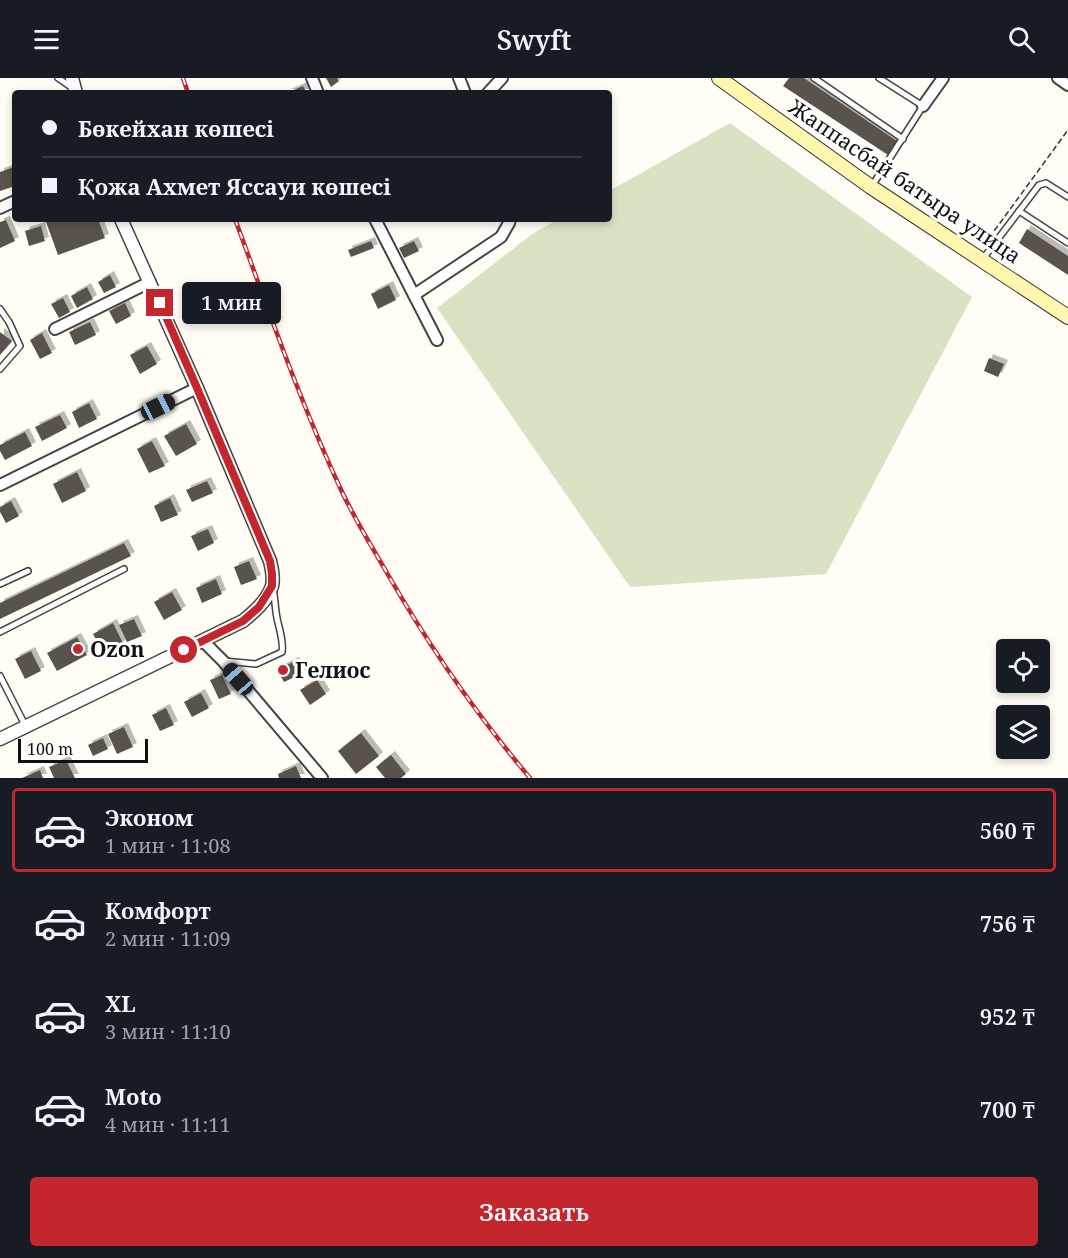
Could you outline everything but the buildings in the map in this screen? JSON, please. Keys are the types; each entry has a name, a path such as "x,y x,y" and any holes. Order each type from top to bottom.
{"main road":[{"name":"Жаппасбай батыра улица","path":"719,78 871,187 1068,317"}],"street":[{"path":"491,90 502,78"},
{"path":"923,106 944,78"},
{"path":"1058,78 1068,85"},
{"path":"0,740 243,621 259,607 272,586 270,561 197,388 122,222"},
{"path":"377,222 437,340"},
{"path":"414,295 501,237 509,222"},
{"path":"55,329 150,282"},
{"path":"0,485 197,388"},
{"path":"203,641 223,661 322,778"}],"lane":[{"path":"58,78 74,87"},
{"path":"814,78 903,139"},
{"path":"871,187 923,106 879,78"},
{"path":"982,260 1039,185 1046,183 1068,197"},
{"path":"1019,211 1068,243"},
{"path":"0,309 20,346 0,369"},
{"path":"0,632 124,569"},
{"path":"0,584 28,571"},
{"path":"223,661 256,664 282,652 283,646 272,586"},
{"path":"0,676 26,727"}],"path":[{"path":"990,236 1068,130"}],"green space":[{"path":"730,123 972,297 826,574 630,587 437,308 532,234 554,222 612,222 612,189"}],"railway":[{"path":"183,78 187,90"},
{"path":"236,222 299,392 353,514 436,653 472,704 530,778"}],"place":[{"name":"Ozon","path":"78,649"},
{"name":"Гелиос","path":"283,670"}],"route":[{"path":"160,303 270,561 272,574 272,586 259,607 243,621 184,650"}]}
